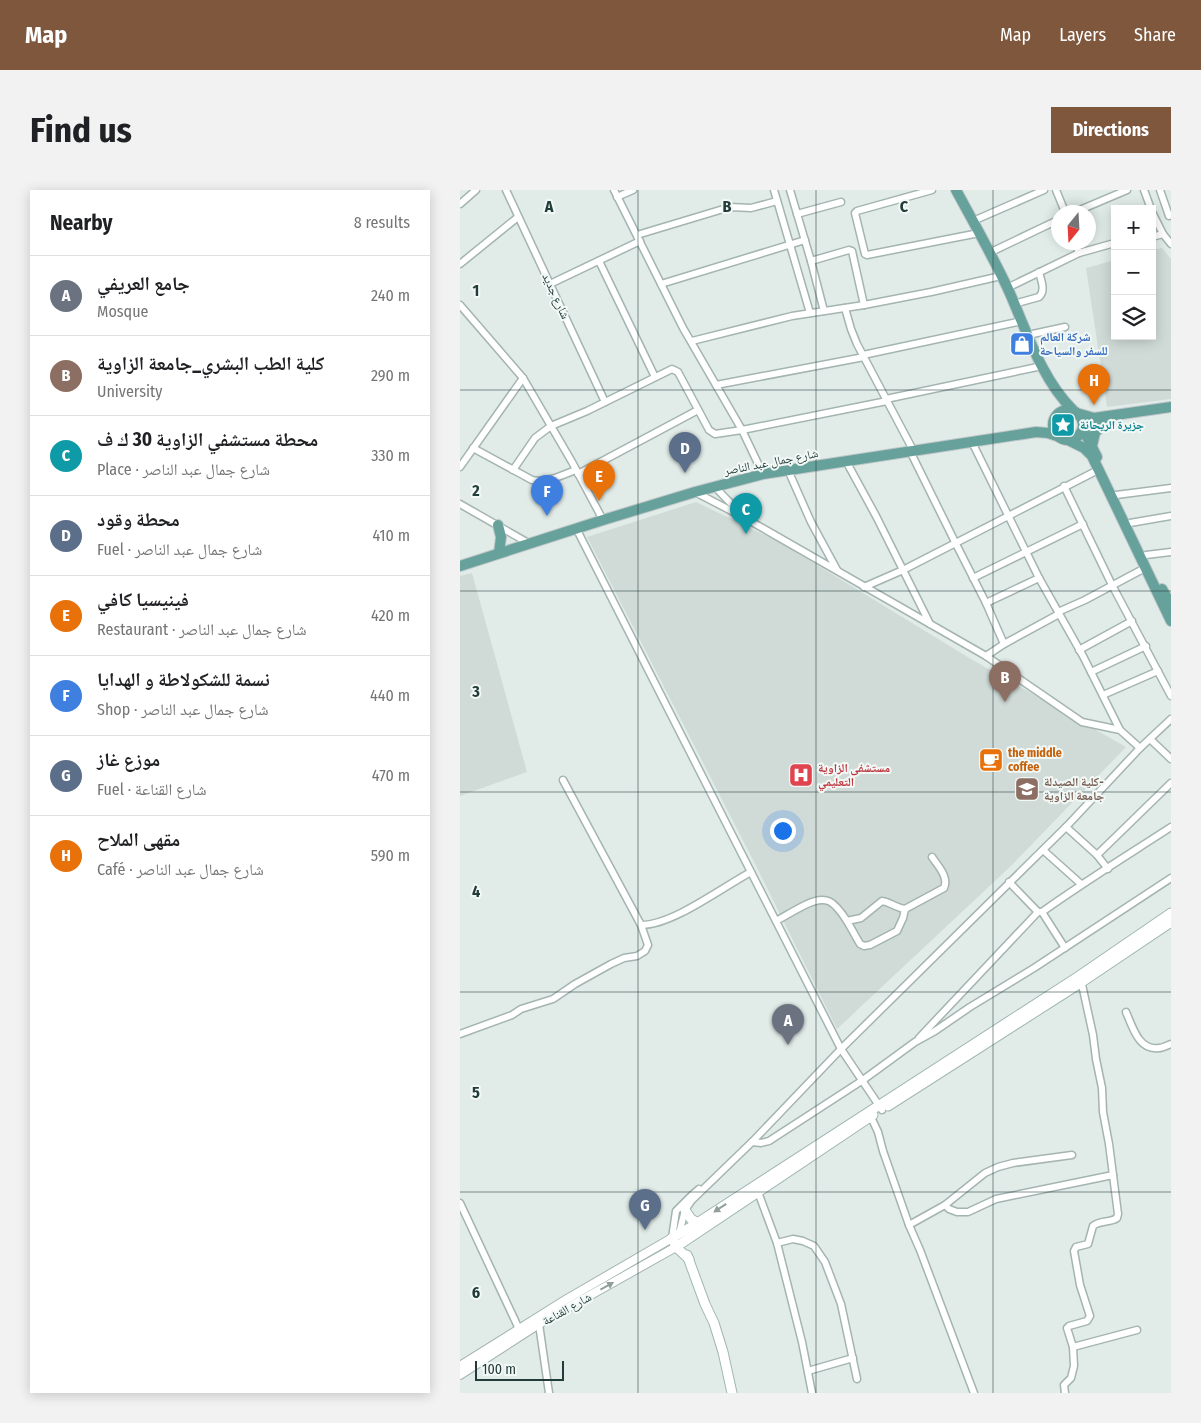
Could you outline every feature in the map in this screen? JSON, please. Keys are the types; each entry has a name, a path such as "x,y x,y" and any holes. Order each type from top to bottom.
{"main road":[{"path":"958,190 1007,288 1042,366 1053,386 1084,422 1079,436 1074,439 1064,438 1054,430 1056,401 1053,386"},
{"path":"1054,419 1063,410 1094,418 1171,407"},
{"path":"1083,428 1171,412"},
{"name":"شارع جمال عبد الناصر","path":"1036,432 1054,419"},
{"path":"1092,446 1095,433 1104,423"},
{"path":"1083,428 1171,605"},
{"name":"شارع جمال عبد الناصر","path":"460,566 576,528 695,492 763,474 1036,432 1048,433 1079,444 1092,456 1171,621"},
{"path":"498,525 500,537 499,553"},
{"path":"1080,979 1171,913"},
{"path":"679,1246 880,1107 1171,922"},
{"path":"732,1393 714,1323 705,1304 690,1260 679,1246 676,1236 870,1114"},
{"path":"685,1210 691,1219 698,1222"}],"street":[{"path":"460,204 476,190"},
{"name":"شارع جديد","path":"506,190 605,402"},
{"path":"633,190 616,193 661,284 742,430 763,474"},
{"path":"774,190 810,313"},
{"path":"790,190 824,311"},
{"path":"932,190 857,211 855,213 864,254 867,255 979,233"},
{"path":"973,221 1044,190"},
{"path":"1056,190 1063,205"},
{"path":"1092,205 1127,190"},
{"path":"1144,190 1150,205"},
{"path":"1156,220 1170,216 1160,190"},
{"path":"550,284 599,261 639,238 730,207 751,208 777,201"},
{"path":"796,214 841,202"},
{"path":"460,264 518,217"},
{"path":"989,253 1051,223"},
{"path":"1156,224 1171,244"},
{"path":"1156,236 1163,234"},
{"path":"661,284 805,240"},
{"path":"1007,288 1079,253 1111,244"},
{"path":"811,260 848,250 852,251 864,304"},
{"path":"599,261 655,377"},
{"path":"1014,304 1039,297 1042,294 1039,272"},
{"path":"692,341 792,316 931,292 1001,276"},
{"path":"460,305 522,378 603,520"},
{"path":"845,308 854,339 887,400 1004,644"},
{"path":"716,385 864,356 1022,321"},
{"path":"1028,335 1065,327"},
{"path":"513,470 535,438 551,426 672,369 676,370 712,433 742,430 1042,366"},
{"path":"460,467 522,378"},
{"path":"473,448 532,480 544,481 577,472 698,410"},
{"path":"972,442 1039,578 1091,672 1120,730 1140,748"},
{"path":"846,461 930,624"},
{"path":"788,470 812,522 838,571"},
{"path":"864,587 902,570 1098,470"},
{"path":"1064,486 1112,585 1171,696"},
{"path":"715,487 745,518"},
{"path":"1116,495 1171,488"},
{"path":"695,492 745,518 986,656 1082,722 1120,730"},
{"path":"460,504 530,544"},
{"path":"1130,524 1171,516"},
{"path":"973,578 1082,524"},
{"path":"576,528 841,1049 880,1107"},
{"path":"1146,555 1171,552"},
{"path":"986,656 1059,613 1145,568"},
{"path":"986,603 1039,578"},
{"path":"1079,650 1132,621"},
{"path":"1091,672 1146,646"},
{"path":"1102,695 1158,671"},
{"path":"676,1236 685,1210 692,1200 752,1142 841,1049 1066,827 1140,748 1171,720"},
{"path":"1150,738 1171,759"},
{"path":"460,1034 512,1015 521,1009 553,999 611,964 624,958 637,956 644,951 648,944 641,925 563,780"},
{"path":"1098,855 1171,782"},
{"path":"1066,827 1098,855 1108,869"},
{"path":"915,1042 1040,912 1171,827"},
{"path":"1043,850 1081,884"},
{"path":"847,921 861,918 882,902 905,909 944,888 947,883 945,877 932,856"},
{"path":"641,925 662,922 750,872"},
{"path":"752,1142 761,1143 769,1140 863,1080 915,1042 1065,948 1171,878"},
{"path":"1009,882 1040,912 1065,948"},
{"path":"776,921 818,899 829,901 835,905 860,944 864,946 870,945 897,931 904,918 905,909"},
{"path":"1065,1393 1064,1385 1071,1378 1074,1366 1073,1348 1067,1328 1087,1321 1090,1316 1080,1285 1074,1251 1076,1247 1088,1244 1093,1226 1096,1223 1117,1218 1118,1209 1102,1112 1102,1088 1080,979"},
{"path":"1126,1012 1138,1038 1147,1047 1160,1048 1171,1044"},
{"path":"870,1114 878,1132 882,1151 909,1225 974,1393"},
{"path":"909,1225 945,1205 985,1173 998,1167 1012,1163 1072,1155"},
{"path":"945,1205 957,1212 968,1212 996,1199 1113,1174"},
{"path":"676,1236 675,1214 678,1208 692,1194 717,1176"},
{"path":"758,1192 777,1243 802,1342 812,1393"},
{"path":"460,1203 518,1329"},
{"name":"شارع القناعة","path":"460,1366 567,1299 676,1236"},
{"path":"777,1243 793,1240 803,1241 814,1246 825,1262 841,1304 857,1379"},
{"name":"شارع القناعة","path":"460,1374 539,1324 679,1246"},
{"path":"539,1324 549,1393"},
{"path":"1073,1348 1137,1330"},
{"path":"808,1371 852,1358"}],"shaded area":[{"path":"1162,248 1171,259 1171,399 1107,407 1086,268 1111,261 1111,340 1156,340 1156,249"},
{"name":"مستشفى الزاوية التعليمي","path":"696,502 781,543 971,659 1126,747 1012,865 837,1029 753,860 587,537"},
{"path":"472,573 527,772 460,796 460,576"}],"place":[{"name":"شركة العالم للسفر والسياحة","path":"1022,344"},
{"name":"مقهى الملاح","path":"1094,405"},
{"name":"جزيرة الريحانة","path":"1063,425"},
{"name":"محطة وقود","path":"685,473"},
{"name":"فينيسيا كافي","path":"599,501"},
{"name":"نسمة للشكولاطة و الهدايا","path":"547,516"},
{"name":"محطة مستشفي الزاوية 30 ك ف","path":"746,534"},
{"name":"كلية الطب البشري_جامعة الزاوية","path":"1005,702"},
{"name":"the middle coffee","path":"991,760"},
{"name":"مستشفى الزاوية التعليمي","path":"801,775"},
{"name":"كلية الصيدلة- جامعة الزاوية","path":"1027,789"},
{"name":"جامع العريفي","path":"788,1045"},
{"name":"موزع غاز","path":"645,1230"}]}
